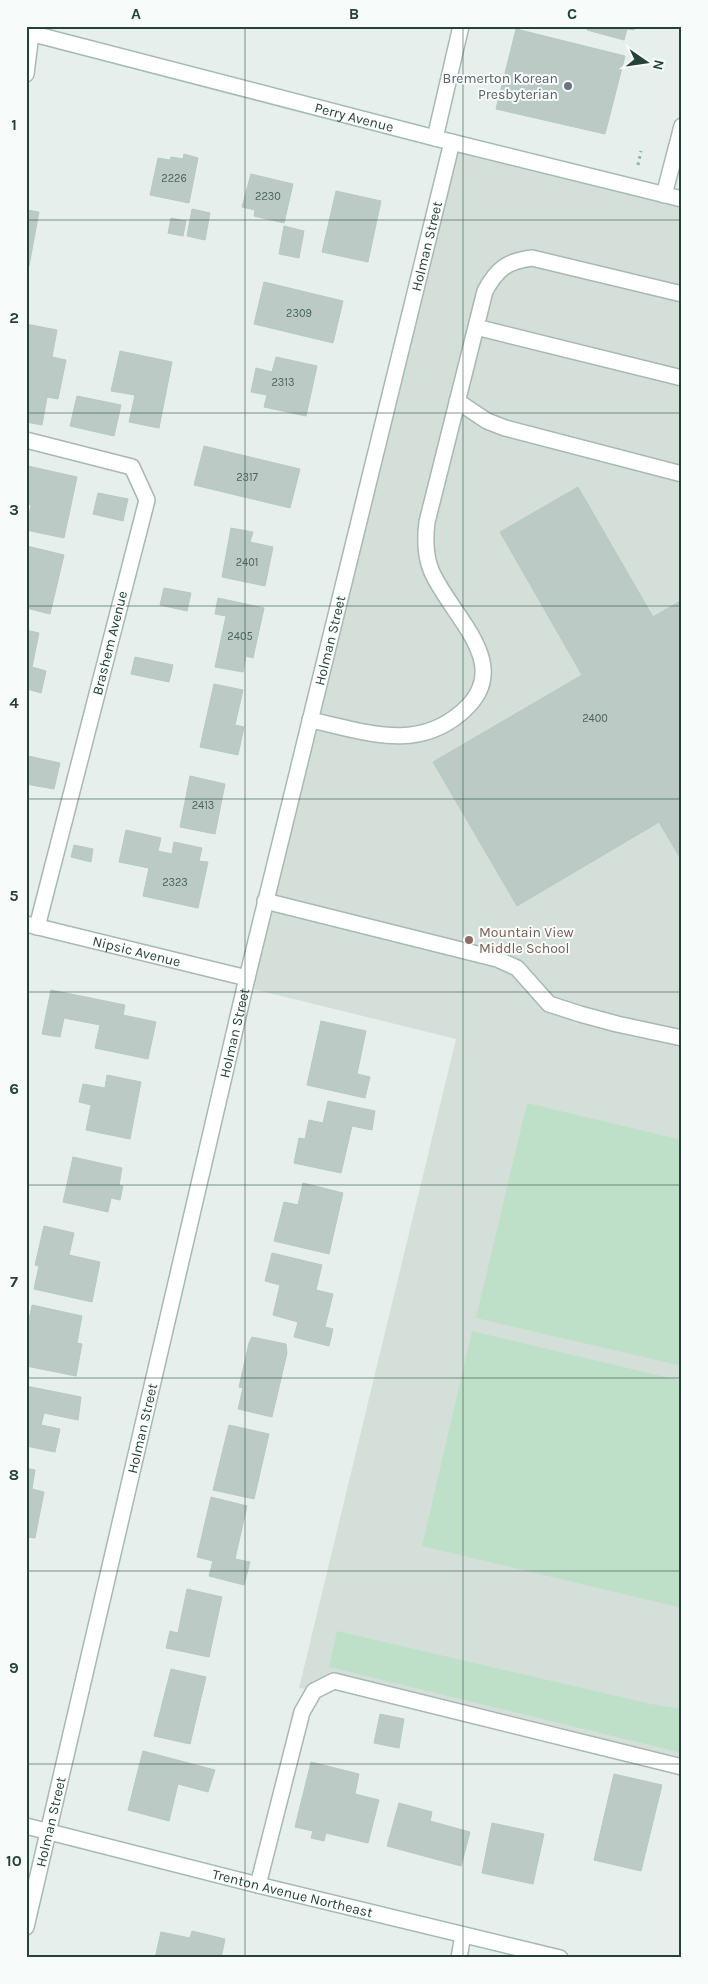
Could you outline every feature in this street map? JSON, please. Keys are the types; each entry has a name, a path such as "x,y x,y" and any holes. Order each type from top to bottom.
{"street":[{"path":"435,138 461,26"},
{"path":"26,74 29,31"},
{"name":"Perry Avenue","path":"29,31 435,138 682,199"},
{"path":"664,195 682,126"},
{"name":"Holman Street","path":"26,1927 247,978 452,142"},
{"path":"310,720 380,735 406,737 424,734 454,719 474,702 483,679 484,661 431,570 425,543 427,522 485,291 492,278 503,267 516,260 532,258 682,294"},
{"path":"476,327 682,378"},
{"path":"458,401 487,421 505,428 682,474"},
{"name":"Brashem Avenue","path":"26,440 132,467 147,500 32,926"},
{"path":"266,901 496,958 517,968 549,1004 617,1024 682,1038"},
{"name":"Nipsic Avenue","path":"32,926 247,978"},
{"path":"258,1885 302,1712 314,1691 334,1681 682,1767"},
{"name":"Trenton Avenue Northeast","path":"26,1826 258,1885 560,1958"},
{"path":"458,1958 464,1935"}],"shaded area":[{"name":"Mountain View Middle School","path":"452,142 682,199 682,1767 334,1681 314,1691 299,1688 456,1039 245,987"}],"green space":[{"path":"527,1103 682,1140 682,1366 476,1318"},
{"path":"472,1331 682,1381 682,1608 422,1546"},
{"path":"337,1631 651,1704 682,1709 682,1753 329,1667"}],"building":[{"path":"588,26 635,26 634,30 627,29 624,40 587,30"},
{"path":"516,29 625,56 605,134 496,109"},
{"path":"184,154 198,158 189,203 150,195 158,158 170,160 171,157 183,159"},
{"path":"251,174 293,184 284,223 254,216 255,210 242,207"},
{"path":"336,191 381,201 368,262 322,252"},
{"path":"192,209 210,213 205,240 187,236"},
{"path":"26,210 39,212 29,266 26,265"},
{"path":"171,218 186,221 183,236 168,233"},
{"path":"284,226 304,231 299,258 279,254"},
{"path":"264,282 343,301 333,343 254,324"},
{"path":"26,324 57,330 52,357 66,360 58,399 47,397 42,425 26,422"},
{"path":"120,351 172,362 159,428 129,422 135,395 111,391"},
{"path":"276,357 317,366 306,416 264,407 267,395 251,392 256,368 272,372"},
{"path":"77,396 121,405 114,436 70,426"},
{"path":"204,446 300,469 290,508 194,485"},
{"path":"28,466 77,477 64,538 26,530 31,505 26,503"},
{"name":"Mountain View Middle School","path":"578,487 653,617 682,600 682,861 659,822 517,906 433,762 582,675 500,532"},
{"path":"98,493 128,499 123,521 93,514"},
{"path":"231,528 253,532 250,542 273,547 265,586 222,577"},
{"path":"27,546 64,555 50,614 26,608"},
{"path":"164,588 191,593 187,611 160,605"},
{"path":"218,598 264,608 253,658 246,656 243,672 215,667 226,616 215,614"},
{"path":"26,630 39,633 32,667 46,671 41,693 27,689 26,692"},
{"path":"135,657 173,665 169,682 131,674"},
{"path":"214,684 243,690 235,725 244,727 238,755 200,747"},
{"path":"28,756 60,763 54,789 26,784"},
{"path":"190,776 225,784 215,834 180,827"},
{"path":"126,830 161,838 158,851 172,854 174,842 202,848 199,861 208,862 198,908 143,896 149,868 119,862"},
{"path":"74,845 93,849 91,862 71,857"},
{"path":"51,990 125,1005 123,1015 156,1022 148,1059 95,1048 100,1025 64,1018 60,1037 42,1034"},
{"path":"321,1021 366,1031 357,1074 370,1077 365,1098 307,1085"},
{"path":"107,1075 141,1082 130,1139 86,1130 91,1105 79,1102 83,1084 105,1088"},
{"path":"328,1101 375,1111 372,1130 352,1126 341,1173 294,1163 299,1138 305,1139 309,1120 323,1123"},
{"path":"73,1157 122,1168 119,1185 123,1186 120,1200 111,1198 108,1212 63,1202"},
{"path":"303,1183 343,1193 329,1254 274,1241 284,1202 298,1205"},
{"path":"44,1226 74,1233 69,1255 100,1262 92,1302 34,1289 39,1266 35,1265"},
{"path":"272,1253 322,1265 316,1290 333,1294 325,1327 333,1329 329,1346 294,1337 298,1322 273,1315 280,1285 265,1281"},
{"path":"32,1305 82,1316 77,1343 82,1344 76,1376 26,1366 26,1335"},
{"path":"252,1337 286,1344 287,1353 272,1417 238,1409 243,1388 239,1387"},
{"path":"26,1386 81,1397 78,1420 44,1413 41,1425 60,1429 55,1452 26,1446"},
{"path":"229,1425 269,1434 254,1499 213,1490"},
{"path":"26,1468 35,1470 32,1489 44,1492 35,1538 26,1537"},
{"path":"211,1497 247,1506 235,1559 250,1562 244,1585 209,1576 213,1561 197,1557"},
{"path":"187,1589 222,1597 209,1657 166,1648 170,1631 178,1633"},
{"path":"171,1669 206,1677 190,1744 154,1736"},
{"path":"380,1714 404,1719 399,1748 374,1743"},
{"path":"143,1751 215,1770 208,1792 178,1784 169,1821 128,1810"},
{"path":"311,1762 359,1774 355,1794 379,1800 368,1843 326,1833 324,1841 311,1838 313,1831 295,1827"},
{"path":"614,1774 662,1785 641,1871 594,1860"},
{"path":"399,1803 432,1812 430,1821 470,1832 461,1866 387,1846"},
{"path":"492,1823 544,1834 533,1884 482,1873"},
{"path":"192,1931 225,1939 221,1958 155,1958 161,1932 190,1938"}],"place":[{"name":"Bremerton Korean Presbyterian","path":"568,86"},
{"name":"Mountain View Middle School","path":"469,940"}]}
